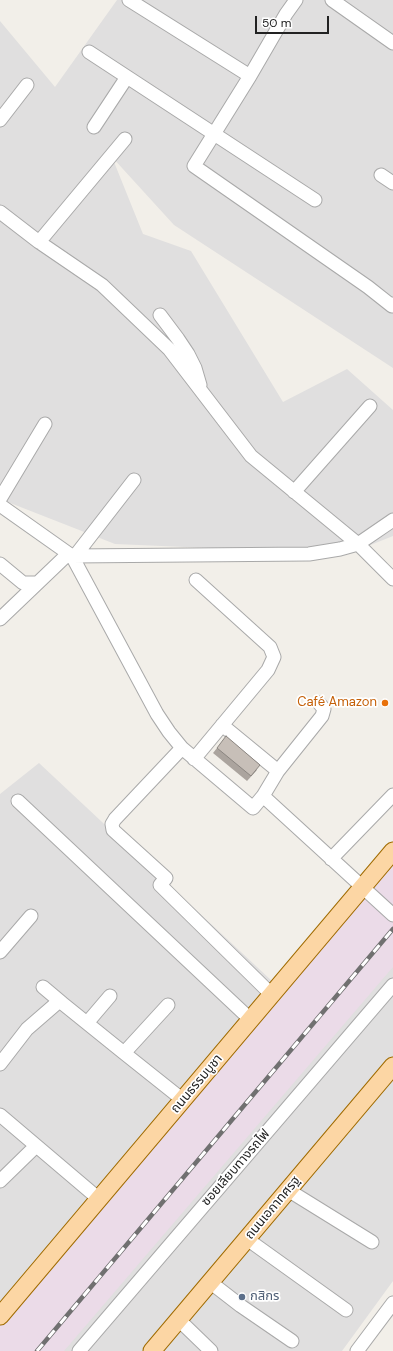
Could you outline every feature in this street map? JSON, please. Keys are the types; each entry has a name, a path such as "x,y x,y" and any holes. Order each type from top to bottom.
{"main road":[{"name":"ถนนธรรมบูชา","path":"0,1316 393,851"},
{"name":"ถนนเอกาทศรฐ","path":"152,1351 393,1066"}],"street":[{"path":"129,0 250,76"},
{"path":"296,0 194,166 362,283 393,307"},
{"path":"332,0 393,43"},
{"path":"89,52 315,200"},
{"path":"94,127 127,77"},
{"path":"0,120 27,85"},
{"path":"39,242 125,139"},
{"path":"382,175 393,183"},
{"path":"0,212 39,242 102,285 169,349 251,456 358,544 393,580"},
{"path":"160,315 178,339 195,368 201,391"},
{"path":"294,492 370,406"},
{"path":"0,499 45,424"},
{"path":"0,619 37,583 71,555 134,480"},
{"path":"0,505 71,555 157,714 169,732 182,748 194,759 253,808 278,771 322,716 324,709 319,703"},
{"path":"71,555 309,554 340,550 358,544 393,520"},
{"path":"0,564 23,583 37,583"},
{"path":"194,759 268,670 274,657 270,647 196,580"},
{"path":"222,725 278,771"},
{"path":"182,748 115,818 112,824 113,830 166,878 160,885 272,995"},
{"path":"331,860 393,795"},
{"path":"262,796 393,915"},
{"path":"18,801 251,1020"},
{"path":"0,952 31,916"},
{"name":"ซอยเลียบทางรถไฟ","path":"79,1351 393,985"},
{"path":"42,987 183,1100"},
{"path":"87,1023 110,996"},
{"path":"0,1064 27,1028 52,1005 57,1002 62,1003"},
{"path":"124,1053 168,1005"},
{"path":"0,1115 99,1199"},
{"path":"0,1180 36,1146"},
{"path":"288,1190 372,1242"},
{"path":"247,1239 346,1310"},
{"path":"210,1282 241,1306 292,1341"},
{"path":"357,1351 393,1303"},
{"path":"179,1320 211,1351"}],"shaded area":[{"path":"117,0 393,0 393,368 174,225 112,157 143,234 191,251 283,402 347,369 393,410 393,536 348,554 115,544 0,499 0,21 55,87"},
{"path":"39,763 304,1011 0,1351 0,794"},
{"path":"393,862 393,967 64,1351 0,1351 0,1326"},
{"path":"393,952 393,1281 342,1351 48,1351"}],"building":[{"path":"226,736 260,765 251,776 217,748"}],"railway":[{"path":"37,1351 393,929"}],"place":[{"name":"Café Amazon","path":"385,703"},
{"name":"กสิกร","path":"242,1297"}]}
